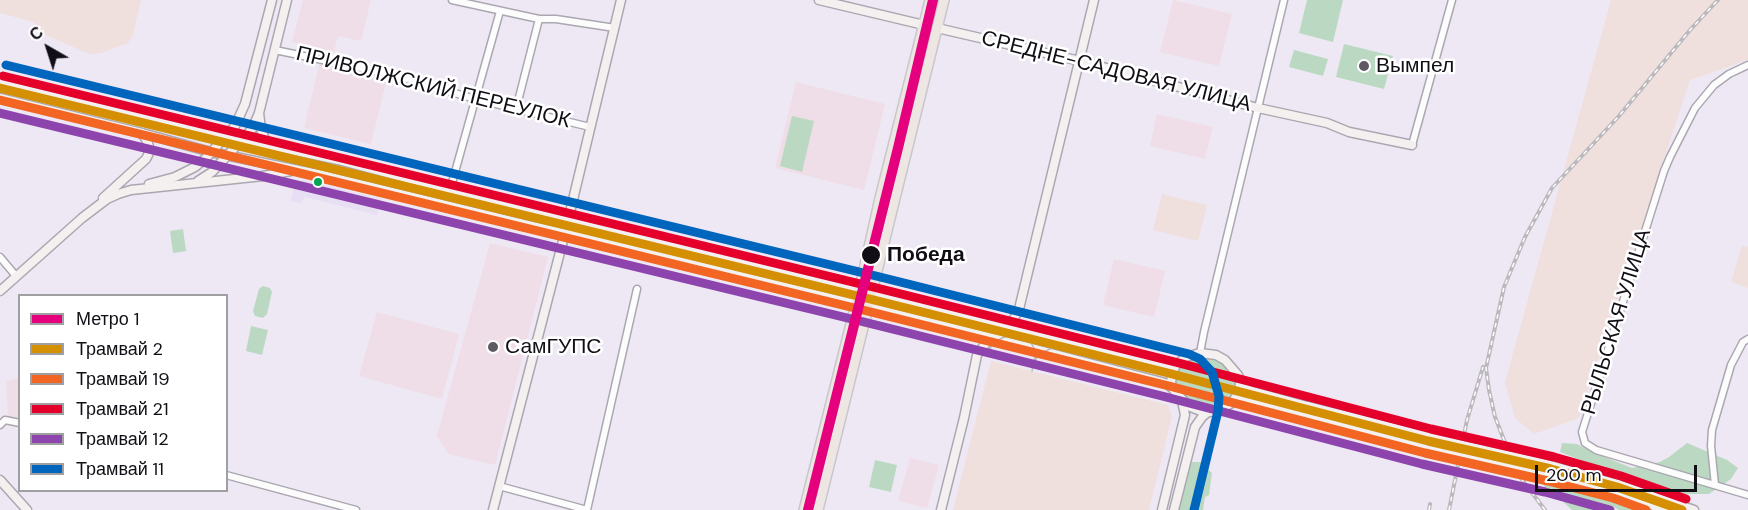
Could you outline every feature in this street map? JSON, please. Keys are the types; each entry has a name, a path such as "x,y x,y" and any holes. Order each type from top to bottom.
{"main road":[{"path":"82,218 107,199 186,172 202,162 235,126 245,104 272,0"},
{"path":"192,184 206,177 252,129 259,113 287,0"},
{"path":"493,510 565,233 621,0"},
{"name":"СРЕДНЕ-САДОВАЯ УЛИЦА","path":"819,0 1080,61 1258,108 1327,123 1349,132 1412,145"},
{"path":"804,510 930,0"},
{"path":"818,510 944,0"},
{"path":"941,510 977,355 986,343 1010,326 1019,309 1094,0"},
{"path":"0,81 243,140 338,160 450,190 1154,362 1176,365"},
{"path":"0,98 212,152 565,233 856,304 1158,381 1168,384 1191,408 1208,412"},
{"path":"259,113 261,129 267,145"},
{"path":"0,291 146,159 150,151 142,133"},
{"path":"131,190 298,170"},
{"path":"867,257 868,264 871,265 879,259"},
{"path":"846,340 854,334 857,335 859,342"},
{"path":"1173,389 1172,374 1176,365 1186,357 1200,353 1216,356 1224,360 1238,375 1239,392 1232,403"},
{"path":"1240,381 1249,390 1306,410"},
{"path":"1174,510 1195,427 1208,412 1243,400 1306,410 1618,488 1694,510"},
{"path":"1162,510 1185,415 1182,401"},
{"path":"0,480 27,510"},
{"path":"1618,488 1665,510"}],"street":[{"path":"452,0 539,18 615,28"},
{"path":"1200,353 1284,0"},
{"path":"1412,145 1452,0"},
{"path":"450,190 500,11"},
{"path":"516,109 539,18"},
{"name":"ПРИВОЛЖСКИЙ ПЕРЕУЛОК","path":"275,50 390,74 475,99 591,127"},
{"name":"РЫЛЬСКАЯ УЛИЦА","path":"1748,65 1729,74 1714,85 1695,108 1670,157 1582,432 1585,443 1596,450 1748,495"},
{"path":"0,257 16,276"},
{"path":"499,486 586,510 637,289"},
{"path":"1715,485 1711,446 1712,430 1731,365 1743,342 1748,339"},
{"path":"0,425 5,420 18,423"},
{"path":"228,476 356,510"}],"shaded area":[{"path":"0,0 141,0 133,35 128,43 101,53 89,54 39,32 34,22 0,13"},
{"path":"303,0 371,0 361,41 338,36 334,52 292,42"},
{"path":"1173,0 1232,14 1219,66 1160,52"},
{"path":"1611,0 1748,0 1748,60 1690,80 1579,418 1534,434 1515,418 1505,382"},
{"path":"320,62 387,78 371,144 304,128"},
{"path":"796,82 885,104 864,190 775,168"},
{"path":"1157,114 1213,127 1205,159 1150,146"},
{"path":"304,180 381,199 377,215 304,197 302,204 291,201 294,185"},
{"path":"1162,194 1207,205 1198,241 1153,230"},
{"name":"СамГУПС","path":"490,243 548,257 495,465 448,454 437,436"},
{"path":"1742,245 1748,247 1748,288 1731,282"},
{"path":"1114,259 1165,271 1154,317 1103,305"},
{"path":"377,312 459,334 442,399 359,376"},
{"path":"991,361 1168,405 1172,416 1149,510 953,510"},
{"path":"18,378 18,420 8,418 6,381"},
{"path":"910,458 939,465 927,508 898,501"}],"green space":[{"path":"1307,0 1343,0 1333,42 1299,33"},
{"path":"926,35 929,36 873,260 872,258"},
{"name":"Вымпел","path":"1344,44 1393,56 1384,89 1336,77"},
{"path":"1294,50 1328,59 1323,76 1289,67"},
{"path":"792,116 814,121 802,172 780,166"},
{"path":"183,229 186,251 173,253 170,231"},
{"path":"263,286 270,288 272,292 267,314 263,318 255,316 253,311 259,289"},
{"path":"251,326 268,330 262,355 246,351"},
{"path":"851,338 855,339 814,510 810,510"},
{"path":"1202,357 1214,359 1225,365 1237,384 1236,392 1229,400 1218,406 1206,407 1194,404 1177,388 1176,380 1180,367 1189,360"},
{"path":"1562,443 1577,444 1632,468 1660,462 1687,443 1727,460 1738,468 1731,479 1709,494 1683,494 1614,473 1560,452"},
{"path":"875,460 897,465 891,492 869,487"},
{"path":"1190,462 1200,462 1212,473 1209,495 1205,497 1203,510 1177,510"},
{"path":"1540,478 1609,492 1658,510 1619,510 1612,506 1611,510 1572,510 1547,491"}],"tram line":[{"name":"11","path":"6,65 1189,354 1200,359 1212,372 1219,396 1218,411 1194,510"},
{"name":"21","path":"3,76 873,287 1431,429 1554,457 1621,476 1686,499"},
{"name":"2","path":"0,88 870,299 1428,441 1551,469 1617,487 1682,510"},
{"name":"19","path":"0,100 1169,386 1425,453 1548,481 1613,498 1646,510"},
{"name":"12","path":"0,113 864,322 1610,510"},
{"path":"986,354 994,343 1008,336"},
{"path":"1029,339 1036,352 1032,371"},
{"path":"1035,360 1040,354 1052,348"}],"railway":[{"path":"1545,510 1517,473 1495,417 1489,390 1486,368 1504,287 1525,237 1552,188 1619,116 1690,30 1718,0"},
{"path":"1449,510 1467,420 1483,367"},
{"path":"1429,510 1430,504"}],"metro line":[{"name":"1","path":"808,510 933,0"}],"place":[{"name":"Вымпел","path":"1364,66"},
{"name":"Победа","path":"871,255"},
{"name":"СамГУПС","path":"493,347"}]}
